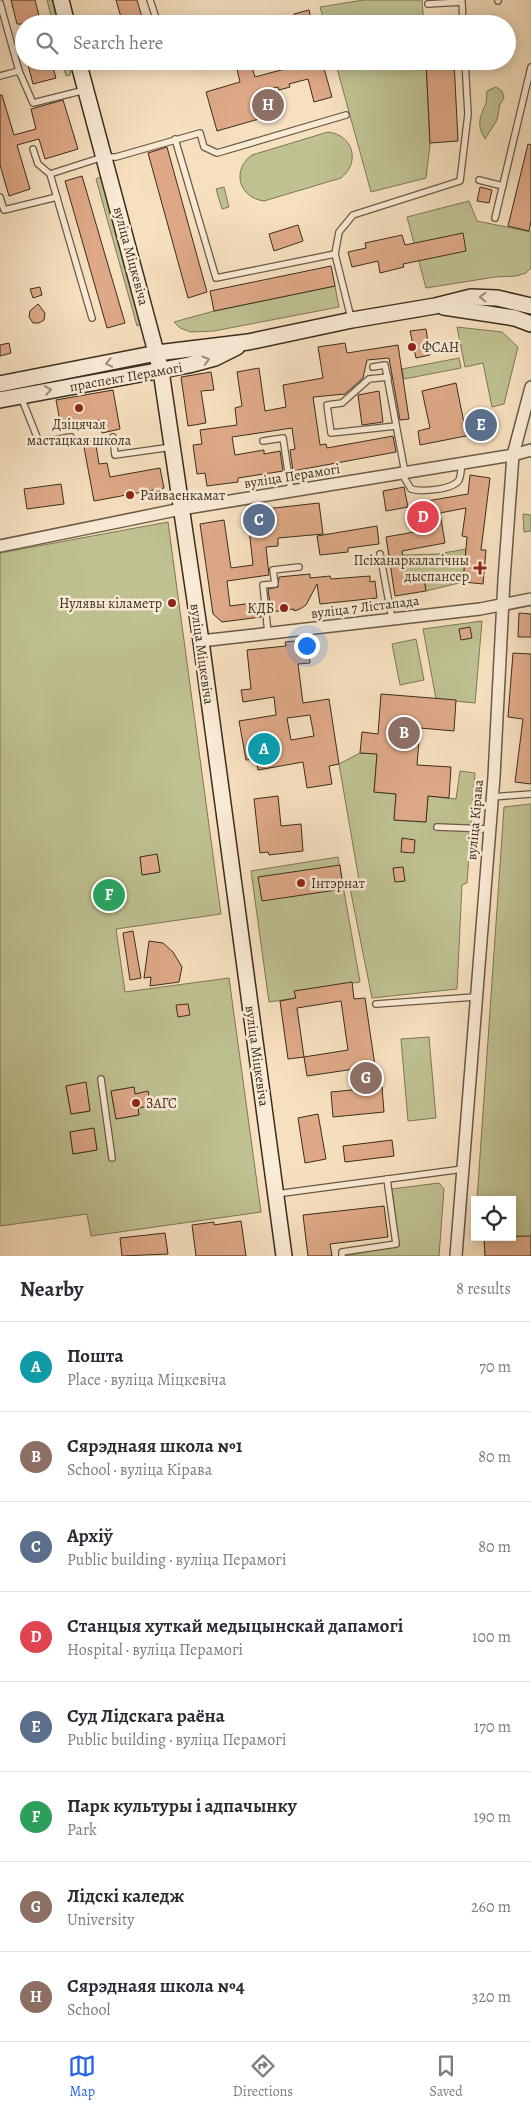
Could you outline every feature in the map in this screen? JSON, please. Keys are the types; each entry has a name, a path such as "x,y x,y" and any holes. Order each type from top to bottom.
{"main road":[{"path":"61,0 65,15"},
{"name":"вуліца Міцкевіча","path":"80,70 161,371 201,641 284,1256"},
{"name":"праспект Перамогі","path":"0,384 157,353 248,342 352,320 435,306 471,297 497,298 531,306"},
{"name":"праспект Перамогі","path":"435,306 515,318 531,324"},
{"name":"праспект Перамогі","path":"0,400 161,371 215,358 248,342"}],"street":[{"name":"вуліца Кірава","path":"456,1256 492,798 513,455 531,388"},
{"name":"вуліца Перамогі","path":"0,546 181,509 513,455 531,450"},
{"name":"вуліца 7 Лістапада","path":"201,641 480,609 531,599"}],"lane":[{"path":"150,0 155,15"},
{"path":"0,2 15,54"},
{"path":"428,4 462,2 463,15"},
{"path":"495,218 531,68"},
{"path":"352,320 348,312 336,254 339,232 353,215 460,181 468,114 466,70"},
{"path":"0,76 20,71 32,103 86,90"},
{"path":"50,174 200,133 204,147 216,153 346,114"},
{"path":"175,140 216,278 336,254"},
{"path":"33,149 38,164 50,174 92,318"},
{"path":"479,180 503,186"},
{"path":"0,197 4,210 57,197"},
{"path":"373,367 385,364 403,473 412,489 420,492 451,486 459,480 462,462"},
{"path":"388,376 369,379 342,403 327,405 331,433 396,426"},
{"path":"20,395 22,404 39,442 71,437"},
{"path":"113,437 115,455 172,447"},
{"path":"263,441 282,438 291,491"},
{"path":"380,554 392,619"},
{"path":"268,633 263,585 275,584 273,570 299,567"},
{"path":"492,798 531,794"},
{"path":"436,827 489,829"},
{"path":"376,1004 475,997"},
{"path":"100,1079 112,1158"},
{"path":"276,1194 463,1169"},
{"path":"342,1256 342,1252 396,1244 387,1179"}],"green space":[{"path":"47,0 55,0 59,15 51,15"},
{"path":"364,0 422,0 423,15 322,15 320,7"},
{"path":"64,70 71,70 70,75 66,76"},
{"path":"337,70 426,70 430,145 426,178 371,192"},
{"path":"496,87 502,91 504,98 500,104 497,120 485,139 480,125 481,117 486,103 487,91"},
{"path":"328,132 343,138 351,150 351,164 341,178 264,201 255,199 244,189 240,175 245,161 252,155"},
{"path":"103,176 142,323 137,326 96,179"},
{"path":"224,187 229,207 222,209 216,189"},
{"path":"469,201 477,221 531,232 531,268 526,273 516,276 495,277 426,288 407,217"},
{"path":"335,286 339,307 214,331 191,332 180,328 174,322 214,311"},
{"path":"457,327 502,332 518,347 504,404 492,407 483,363 465,367"},
{"path":"459,358 461,368 404,379 402,369"},
{"path":"523,514 531,515 531,531 524,532"},
{"path":"168,522 221,914 116,929 125,992 229,978 261,1212 91,1236 87,1214 0,1226 0,553","holes":["157,855 160,872 143,875 140,857","85,1083 90,1111 71,1114 66,1086","134,1087 135,1094 148,1092 150,1106 138,1108 139,1115 116,1119 111,1091","94,1129 97,1150 73,1154 70,1132"]},
{"path":"466,549 463,582 426,591 423,573 406,575 403,555 438,554"},
{"path":"482,621 475,703 436,699 423,629"},
{"path":"416,639 424,680 400,685 392,644"},
{"path":"360,753 377,754 374,792 396,794 394,820 426,822 428,796 456,799 460,771 475,773 467,883 462,885 457,989 372,998 350,888 360,886 339,764"},
{"path":"531,804 531,1256 485,1256 484,1241 516,1241 516,1196 477,1196 504,807"},
{"path":"338,857 360,982 295,991 296,998 269,1002 251,871"},
{"path":"429,1037 436,1118 408,1121 401,1039"},
{"path":"439,1183 444,1189 439,1256 343,1256 399,1246 392,1189"}],"building":[{"path":"11,0 35,0 39,15 15,16"},
{"path":"116,0 137,0 141,15 120,15"},
{"path":"309,10 310,15 294,15"},
{"path":"29,70 54,70 56,78 33,84"},
{"path":"237,70 253,70 255,77 281,70 324,70 332,97 314,102 308,79 289,84 290,87 279,90 278,87 259,92 266,117 217,131 206,92 240,82"},
{"path":"426,70 454,70 458,141 430,143"},
{"path":"0,95 2,95 14,135 36,129 31,109 63,100 78,149 45,159 39,139 17,145 30,189 9,196 0,165"},
{"path":"528,144 531,145 531,221 529,231 508,226"},
{"path":"167,147 207,292 188,298 148,153"},
{"path":"82,176 125,323 107,328 65,181"},
{"path":"480,187 492,190 489,203 477,201"},
{"path":"298,225 303,241 274,251 269,234"},
{"path":"463,233 466,251 403,264 404,267 380,273 378,261 352,267 348,252 366,248 365,243 402,235 405,245"},
{"path":"331,266 335,286 214,311 210,291"},
{"path":"40,287 42,295 33,298 30,289"},
{"path":"38,304 45,313 44,320 39,323 33,323 29,317 30,311"},
{"path":"426,329 430,355 416,358 410,331"},
{"path":"9,343 11,353 0,356 0,345"},
{"path":"345,343 347,353 398,345 409,419 400,420 389,358 367,360 363,378 345,394 313,397 320,445 326,444 327,448 393,436 396,452 293,471 290,450 295,449 292,428 232,437 235,455 264,450 264,454 280,451 283,471 238,478 238,482 207,486 205,473 197,474 193,445 202,444 200,430 237,425 235,408 242,406 237,372 259,368 265,411 286,407 283,385 323,378 318,347"},
{"path":"211,372 214,390 201,391 206,423 188,426 181,377"},
{"path":"456,383 464,423 488,418 491,431 420,445 418,431 430,428 422,391"},
{"path":"113,390 120,429 102,433 99,420 61,427 56,400"},
{"path":"379,391 383,422 362,425 358,395"},
{"path":"95,439 99,464 107,463 110,477 160,468 164,488 94,501 83,442"},
{"path":"470,475 490,478 481,550 486,550 483,584 463,582 467,537 462,536 466,508 440,513 445,543 402,551 406,575 423,573 426,591 395,596 386,537 420,531 415,503 468,494"},
{"path":"61,484 64,504 27,509 24,489"},
{"path":"404,487 408,507 386,511 383,491"},
{"path":"319,503 323,534 278,538 278,546 266,547 269,575 227,581 230,606 260,602 261,617 222,622 213,614 200,524 224,520 231,568 253,565 247,511"},
{"path":"377,526 379,544 348,548 348,552 320,555 317,536"},
{"path":"310,574 310,578 330,576 331,579 370,576 370,582 375,581 377,598 320,604 317,584 306,605 300,609 271,612 268,589 278,587 279,577"},
{"path":"519,613 531,614 531,637 518,637"},
{"path":"470,627 472,638 461,640 459,629"},
{"path":"295,641 295,645 308,643 310,663 298,664 303,703 329,699 339,764 329,766 332,784 307,788 303,762 258,770 256,759 246,760 239,721 276,715 274,697 243,702 241,690 251,689 247,650 286,646 285,642","holes":["310,715 314,736 291,740 287,718"]},
{"path":"513,653 531,654 531,784 515,782 523,719 508,717"},
{"path":"381,694 456,700 454,731 420,728 417,765 451,767 449,798 428,796 426,822 394,820 396,794 374,792 377,754 360,753 362,732 378,734"},
{"path":"278,796 281,826 301,824 303,851 269,855 268,852 260,853 254,799"},
{"path":"402,838 415,840 414,853 401,852"},
{"path":"157,854 160,872 142,875 140,857"},
{"name":"Інтэрнат","path":"340,865 343,889 262,901 258,877"},
{"path":"403,867 405,881 395,882 393,868"},
{"path":"133,931 141,978 130,980 123,933"},
{"path":"149,941 163,943 173,952 182,967 179,982 150,986 151,977 144,978"},
{"path":"352,982 354,999 365,998 375,1066 307,1076 304,1057 288,1059 280,1001 296,998 294,991","holes":["341,1001 348,1050 304,1057 297,1008"]},
{"path":"188,1004 190,1015 178,1017 176,1005"},
{"path":"86,1082 90,1111 71,1114 66,1086"},
{"path":"134,1087 135,1094 148,1091 150,1106 138,1108 139,1115 116,1119 111,1091"},
{"path":"382,1087 384,1112 333,1117 331,1092"},
{"path":"318,1114 326,1159 305,1163 298,1118"},
{"path":"94,1128 97,1150 73,1154 70,1132"},
{"path":"392,1140 394,1156 345,1162 343,1146"},
{"path":"384,1206 388,1237 330,1244 332,1256 308,1256 303,1215"},
{"path":"241,1221 246,1256 196,1256 192,1225 214,1222 214,1225"},
{"path":"165,1233 168,1254 122,1256 120,1238"},
{"path":"516,1236 531,1236 531,1256 485,1256 484,1241 516,1241"}],"place":[{"name":"Сярэднаяя школа №4","path":"268,105"},
{"name":"ФСАН","path":"412,347"},
{"name":"Дзіцячая мастацкая школа","path":"79,408"},
{"name":"Суд Лідскага раёна","path":"481,425"},
{"name":"Райваенкамат","path":"130,495"},
{"name":"Станцыя хуткай медыцынскай дапамогі","path":"423,517"},
{"name":"Архіў","path":"259,520"},
{"name":"Псіханаркалагічны дыспансер","path":"480,568"},
{"name":"Нулявы кіламетр","path":"172,603"},
{"name":"КДБ","path":"284,608"},
{"name":"Сярэднаяя школа №1","path":"404,733"},
{"name":"Пошта","path":"264,749"},
{"name":"Інтэрнат","path":"301,883"},
{"name":"Парк культуры і адпачынку","path":"109,895"},
{"name":"Лідскі каледж","path":"366,1078"},
{"name":"ЗАГС","path":"136,1103"}]}
